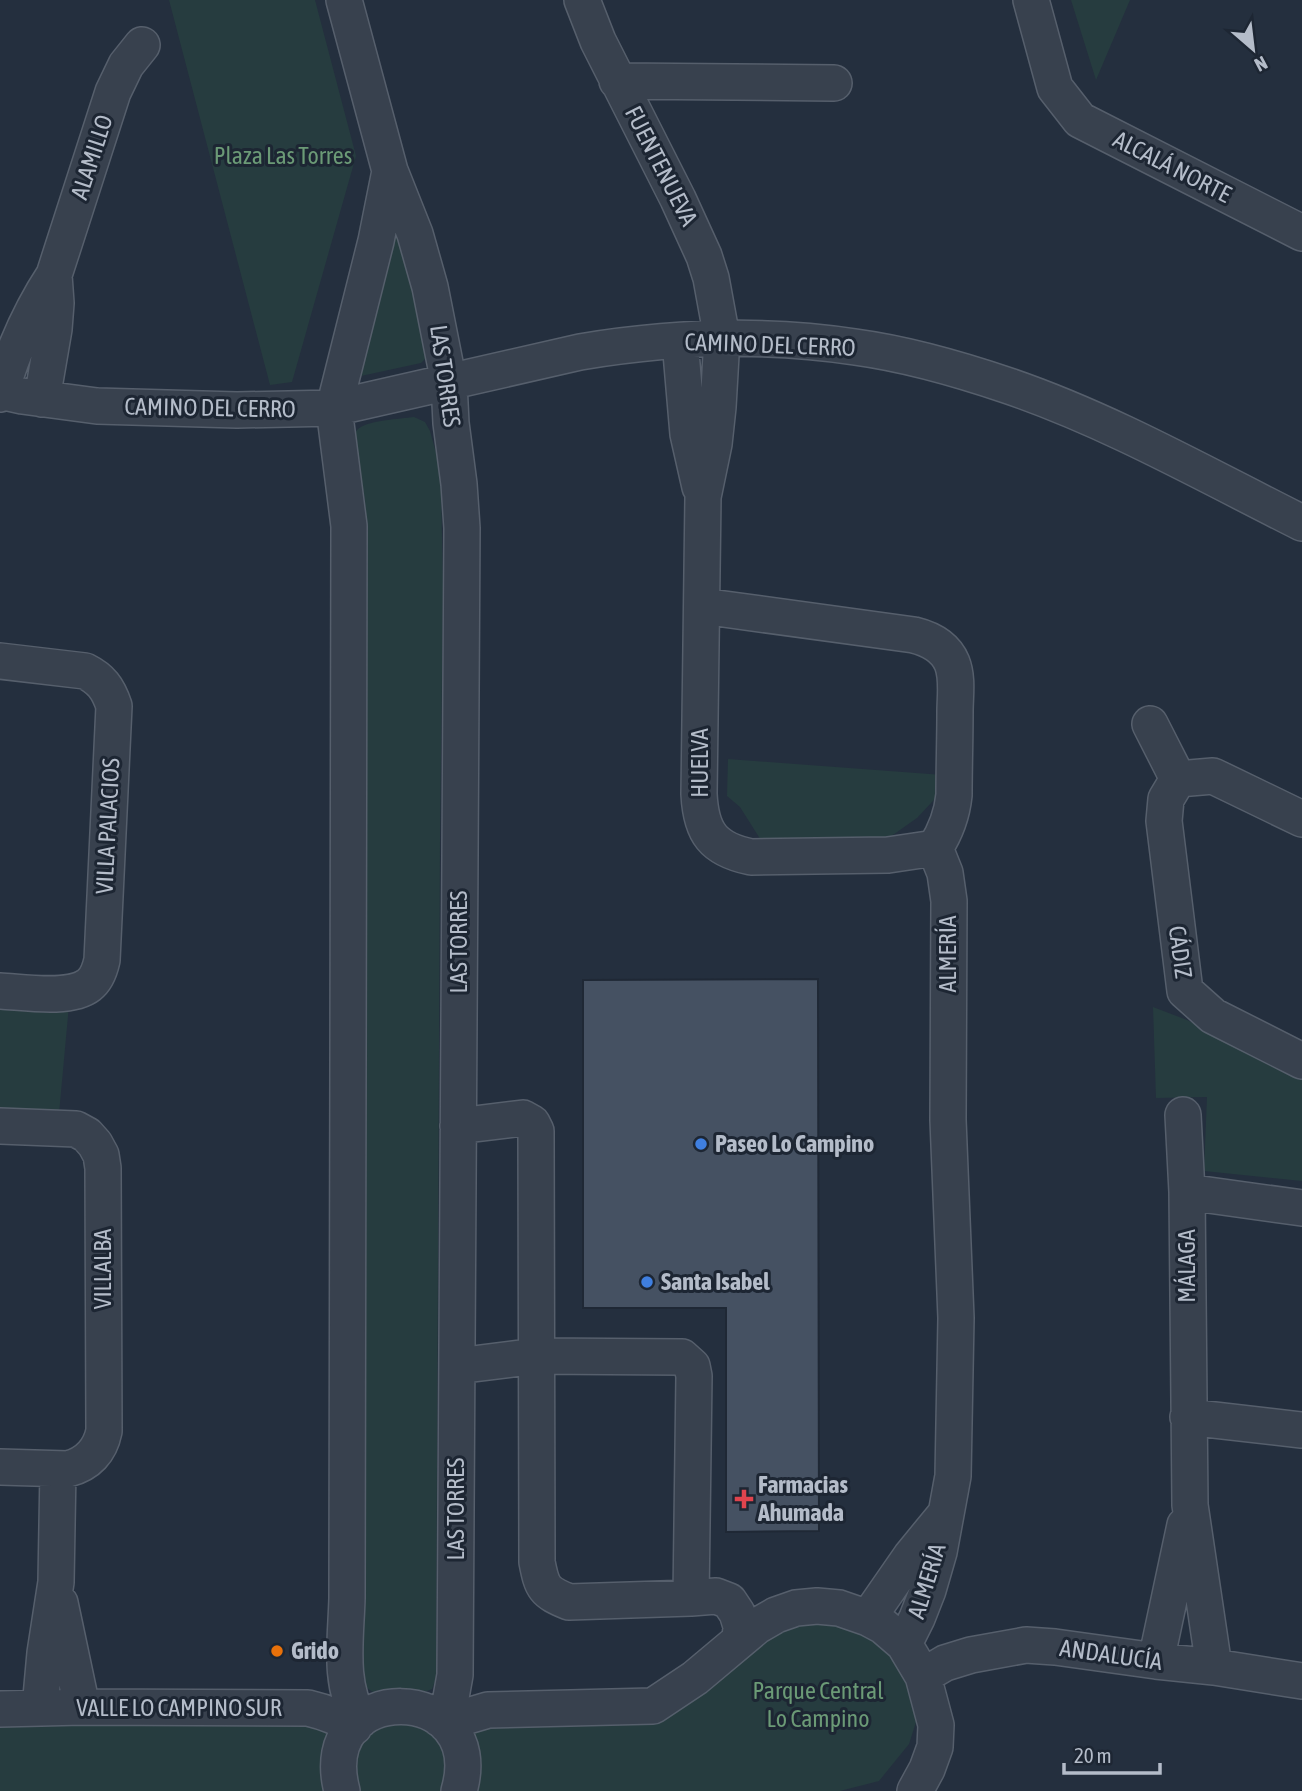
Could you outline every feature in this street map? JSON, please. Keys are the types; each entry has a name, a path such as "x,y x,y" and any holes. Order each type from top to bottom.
{"street":[{"name":"LAS TORRES","path":"344,0 390,170 415,234 430,287 449,383 462,528 455,1675 443,1722"},
{"name":"FUENTENUEVA","path":"582,0 617,81 704,256 711,278 722,338"},
{"name":"ALCALÁ NORTE","path":"1031,0 1055,88 1080,120 1302,233"},
{"name":"ALAMILLO","path":"0,392 18,340 38,299 54,275 113,92 126,65 142,45"},
{"path":"617,81 834,83"},
{"name":"LAS TORRES","path":"357,1724 345,1677 349,526 334,408 376,241 390,170"},
{"name":"ALAMILLO","path":"42,399 54,329 54,275"},
{"name":"CAMINO DEL CERRO","path":"0,392 97,406 237,410 334,408 580,352 620,346 722,338 806,341 855,346 909,357 1011,387 1117,431 1302,523"},
{"name":"HUELVA","path":"722,338 716,432 703,497 700,812 704,824 715,843 732,853 751,857 888,855 935,848"},
{"name":"HUELVA","path":"680,341 688,434 703,497"},
{"path":"702,607 914,635 926,638 946,652 952,662 956,684 954,795 948,825 935,848"},
{"name":"VILLA PALACIOS","path":"0,661 85,671 96,676 105,685 114,706 100,969 89,984 71,992 0,991"},
{"path":"1150,724 1178,779 1213,776 1302,819"},
{"name":"CÁDIZ","path":"1178,779 1166,799 1164,821 1185,991 1213,1016 1302,1061"},
{"name":"ALMERÍA","path":"904,1644 918,1618 928,1590 939,1552 953,1476 956,1318 948,1120 948,894 945,873 935,848"},
{"name":"MÁLAGA","path":"1183,1115 1187,1192 1189,1505 1214,1667"},
{"path":"458,1126 523,1118 532,1123 536,1131 537,1562 541,1580 550,1594 569,1602 716,1596 729,1601 737,1613 741,1626 740,1639"},
{"name":"VILLALBA","path":"0,1126 76,1129 87,1135 101,1155 104,1431 102,1441 90,1458 78,1466 68,1469 0,1467"},
{"path":"1187,1192 1302,1208"},
{"path":"457,1366 536,1356 682,1357 692,1366 691,1598"},
{"path":"1188,1417 1302,1430"},
{"path":"40,1708 56,1582 58,1469"},
{"name":"MÁLAGA","path":"1156,1661 1189,1505"},
{"name":"ALMERÍA","path":"868,1618 911,1556 945,1515"},
{"path":"56,1582 82,1707"},
{"path":"443,1722 488,1710 653,1706 695,1678 740,1639 776,1615 796,1608 839,1608 883,1626 904,1644 923,1676 936,1725 935,1747 928,1769 915,1791"},
{"name":"ANDALUCÍA","path":"923,1676 945,1663 971,1655 1026,1645 1214,1667 1302,1681"},
{"path":"342,1791 338,1765 346,1738 357,1724 372,1712 400,1705 428,1712 443,1722 455,1737 463,1764 463,1779 459,1791"},
{"name":"VALLE LO CAMPINO SUR","path":"0,1709 308,1708 357,1724"}],"green space":[{"name":"Plaza Las Torres","path":"169,0 315,0 356,156 292,382 270,385"},
{"path":"1071,0 1130,0 1096,80"},
{"path":"397,236 402,240 428,356 421,363 361,376 388,241"},
{"path":"414,417 425,422 438,460 443,587 436,1679 432,1689 427,1691 374,1693 363,1685 367,577 365,500 354,437 357,430 368,424"},
{"path":"728,759 943,775 944,789 917,818 880,844 764,845 740,807 727,796"},
{"path":"0,1004 69,1005 59,1114 0,1112"},
{"path":"1153,1007 1187,1020 1302,1077 1302,1181 1204,1171 1207,1097 1156,1098"},
{"name":"Parque Central Lo Campino","path":"807,1613 854,1626 884,1648 907,1680 918,1716 909,1744 879,1781 840,1791 0,1791 0,1719 657,1718 777,1625"}],"building":[{"name":"Paseo Lo Campino","path":"818,979 819,1531 726,1532 726,1308 583,1308 583,980"}],"place":[{"name":"Paseo Lo Campino","path":"701,1144"},
{"name":"Santa Isabel","path":"647,1282"},
{"name":"Farmacias Ahumada","path":"744,1499"},
{"name":"Grido","path":"277,1651"}]}
